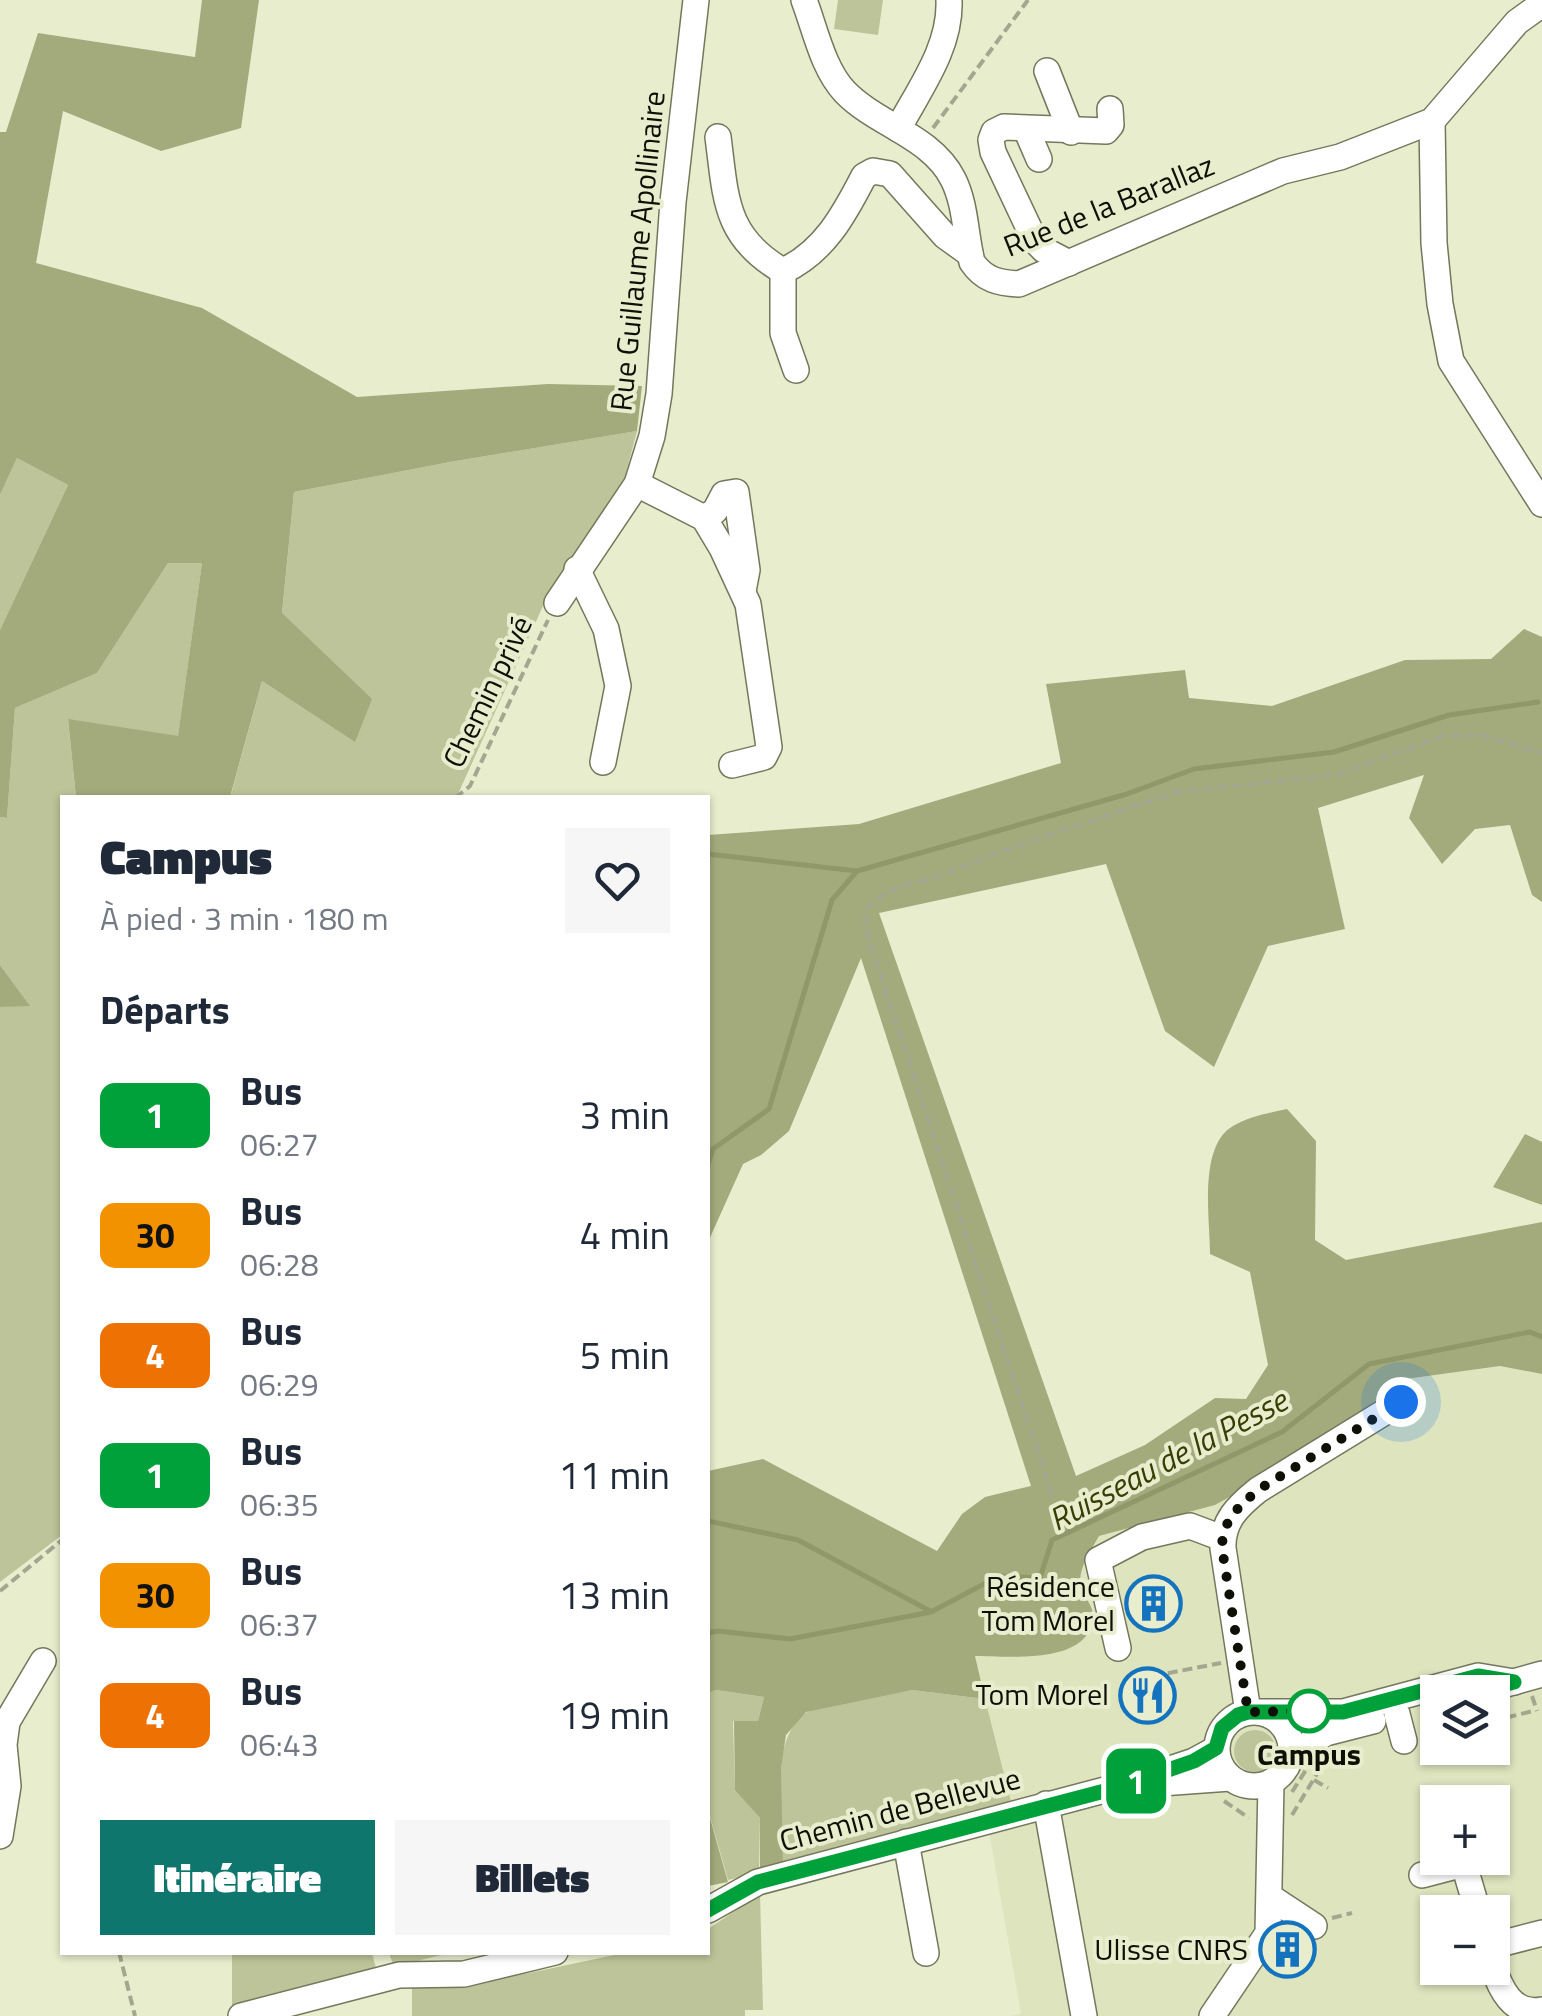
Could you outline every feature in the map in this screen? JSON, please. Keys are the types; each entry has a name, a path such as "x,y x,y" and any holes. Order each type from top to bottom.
{"street":[{"name":"Rue Guillaume Apollinaire","path":"557,603 636,484 652,436 696,0"},
{"name":"Rue de la Barallaz","path":"804,0 831,72 842,90 909,136 952,177 977,270 1000,283 1019,284 1283,171 1340,157 1432,121 1517,22 1542,4"},
{"path":"909,136 950,24 950,0"},
{"path":"1047,71 1072,132"},
{"path":"1069,263 1035,241 991,140 994,132 1004,127 1106,132 1111,125 1110,110"},
{"path":"1432,121 1434,243 1451,361 1542,504"},
{"path":"1026,129 1039,159"},
{"path":"718,137 728,212 758,256 783,271"},
{"path":"783,271 821,246 864,176 873,171 890,174 946,236 970,254"},
{"path":"783,271 782,332 796,370"},
{"path":"636,484 704,518 748,604 769,747 764,757 732,765"},
{"path":"704,518 715,511 724,494 736,492 748,570 743,593"},
{"path":"577,569 606,629 618,686 603,762"},
{"path":"1254,1712 1240,1660 1222,1538 1227,1523 1238,1506 1258,1490 1401,1402"},
{"path":"1118,1648 1098,1560 1142,1537 1190,1526 1222,1538"},
{"path":"0,1836 8,1786 4,1745 8,1722 43,1661"},
{"path":"1212,2016 1262,1944 1270,1920 1268,1816 1249,1782 1222,1770 1216,1748 1222,1728 1238,1715 1343,1712 1478,1676 1529,1689"},
{"path":"1254,1712 1278,1721 1301,1758"},
{"path":"1249,1782 1284,1772 1330,1740 1401,1728 1420,1716"},
{"path":"1285,1728 1330,1740"},
{"name":"Chemin de Bellevue","path":"710,1909 758,1882 1116,1788 1194,1761 1216,1748"},
{"path":"1249,1782 1270,1891 1314,1926"},
{"name":"Chemin de Bellevue","path":"1116,1788 1249,1782"},
{"path":"1046,1804 1084,2016"},
{"path":"906,1842 926,1954"},
{"path":"1510,1941 1542,1933"},
{"path":"247,2015 399,1975 464,1974 543,1955"},
{"path":"1501,1985 1506,1998 1528,2012 1542,2010"}],"path":[{"path":"909,136 954,103 1028,0"},
{"name":"Chemin privé","path":"459,795 470,786 557,603"},
{"path":"1052,1496 870,940 865,922 868,907 901,886 931,879 1177,792 1337,775 1444,736 1482,735 1542,753"},
{"path":"0,1591 60,1542"},
{"path":"1152,1676 1240,1660"},
{"path":"1529,1689 1534,1711"},
{"path":"1401,1728 1420,1723"},
{"path":"1268,1816 1287,1820 1314,1780 1330,1740"},
{"path":"1268,1816 1277,1812 1301,1758"},
{"path":"1314,1780 1328,1788"},
{"path":"121,1955 136,2016"}],"shaded area":[{"path":"202,0 259,0 241,128 161,151 63,111 36,263 202,308 357,397 548,384 642,386 637,431 294,492 282,613 372,699 355,742 262,681 231,795 76,795 68,719 178,736 202,563 168,563 97,673 15,708 7,818 0,817 0,630 68,485 17,458 0,495 0,132 6,132 38,33 195,57"},
{"path":"838,0 883,0 878,35 834,29"},
{"path":"637,431 623,484 543,606 459,795 231,795 262,681 354,741 282,614 294,492"},
{"path":"17,458 68,485 0,630 0,495"},
{"path":"168,563 202,563 178,737 68,720 76,795 60,795 60,1537 0,1582 0,1007 29,1005 0,965 0,817 7,818 15,708 97,673"},
{"path":"1524,629 1542,637 1542,902 1532,895 1510,825 1475,829 1442,864 1409,818 1424,775 1318,808 1345,929 1268,946 1214,1067 1165,1031 1106,864 879,913 1076,1476 1145,1445 1215,1398 1246,1399 1268,1365 1250,1272 1210,1254 1208,1184 1210,1166 1222,1136 1239,1123 1273,1112 1287,1109 1316,1141 1315,1240 1346,1260 1542,1222 1542,1374 1500,1366 1406,1379 1371,1413 1215,1505 1099,1536 1080,1580 1093,1614 1089,1631 1065,1650 1047,1654 975,1656 985,1699 912,1690 806,1712 786,1735 781,1768 783,1866 760,1873 760,1818 735,1790 734,1721 758,1721 764,1697 710,1692 710,1471 763,1459 937,1551 962,1514 985,1497 1031,1486 861,958 789,1131 761,1155 743,1164 710,1238 710,835 859,824 1061,763 1046,684 1185,670 1189,698 1272,706 1405,660 1491,659"},
{"path":"0,965 30,1006 0,1007"},
{"path":"1525,1134 1542,1142 1542,1205 1493,1187"},
{"path":"1500,1366 1542,1374 1542,2016 1011,2016 1021,2014 987,1820 974,1656 1033,1656 1093,1609 1081,1587 1081,1570 1099,1536 1215,1505 1371,1413 1406,1379"},
{"path":"912,1690 985,1699 1012,1806 783,1866 781,1763 793,1727 812,1710"},
{"path":"710,1692 764,1697 758,1721 733,1721 735,1789 760,1818 759,1873 728,1880 710,1816"},
{"path":"1255,1730 1270,1736 1276,1751 1270,1766 1255,1772 1240,1766 1234,1751 1240,1736"},
{"path":"710,1818 728,1882 710,1886"},
{"path":"760,1894 763,2010 745,2010 745,2016 412,2016 412,1986 529,1973 614,1955 710,1955 710,1928"},
{"path":"232,1955 373,1955 379,1979 232,2016"},
{"path":"390,1955 441,1955 394,1967"}],"waterway":[{"path":"710,1158 713,1149 769,1109 832,900 857,871 1127,794 1194,769 1334,752 1449,715 1538,702"},
{"path":"710,854 857,871"},
{"name":"Ruisseau de la Pesse","path":"710,1633 790,1639 931,1612 999,1576 1040,1578 1052,1540 1282,1432 1369,1364 1530,1332 1542,1337"},
{"path":"710,1521 798,1540 930,1611"}],"bus line":[{"name":"1","path":"1510,1681 1514,1682 1510,1683"},
{"name":"1","path":"710,1909 758,1882 1116,1788 1194,1761 1216,1748 1222,1728 1238,1715 1343,1712 1420,1691"}],"place":[{"name":"Résidence Tom Morel","path":"1154,1604"},
{"name":"Tom Morel","path":"1148,1695"},
{"name":"Campus","path":"1309,1711"},
{"name":"Ulisse CNRS","path":"1287,1950"}],"route":[{"path":"1309,1711 1248,1712 1222,1538 1238,1506 1258,1490 1401,1402"}]}
